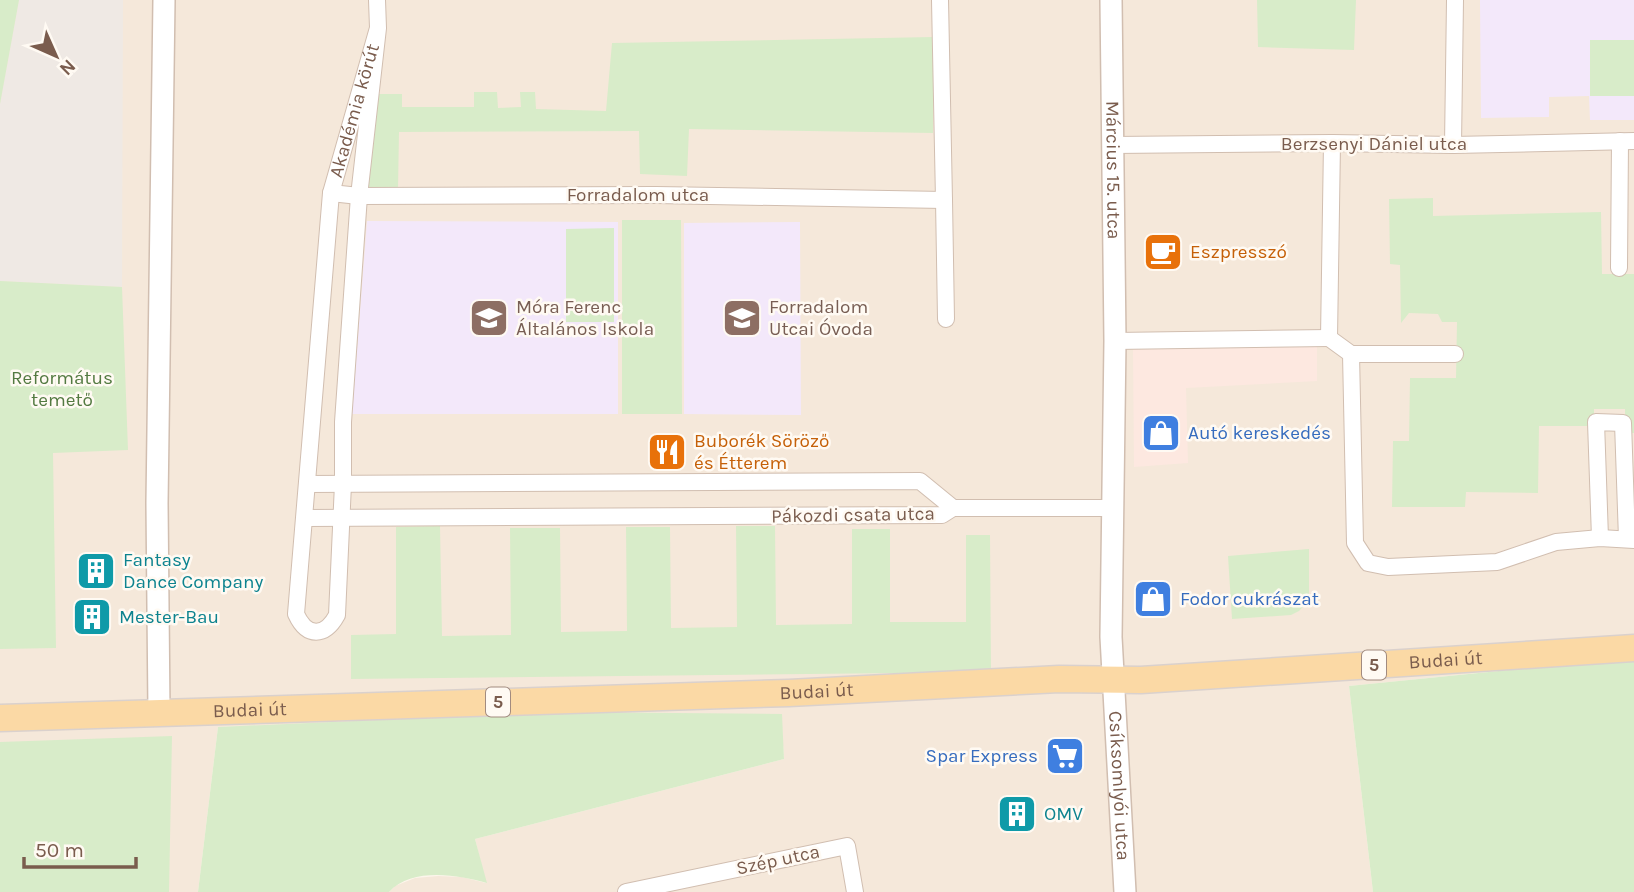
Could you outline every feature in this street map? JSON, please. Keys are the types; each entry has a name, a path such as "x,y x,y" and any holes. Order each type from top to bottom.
{"main road":[{"name":"Budai út","path":"0,718 789,693 1059,679 1113,680 1634,648"}],"street":[{"path":"159,712 157,503 164,0"},
{"path":"377,0 378,28"},
{"path":"940,0 946,319"},
{"name":"Március 15. utca","path":"1111,0 1115,341 1111,637 1113,680"},
{"path":"1453,145 1455,0"},
{"name":"Akadémia körút","path":"378,28 359,196 343,422 337,615 326,629 316,633 307,630 296,614 331,192 378,28"},
{"path":"1619,268 1627,141"},
{"name":"Berzsenyi Dániel utca","path":"1113,145 1453,145 1627,141"},
{"path":"1329,338 1332,144"},
{"name":"Forradalom utca","path":"331,192 359,196 656,195 944,200"},
{"path":"1115,341 1329,338 1351,354 1455,354"},
{"path":"1351,354 1355,543 1368,563 1388,567 1497,562 1556,542 1600,538 1631,539 1623,423 1596,422 1600,538"},
{"name":"Pákozdi csata utca","path":"305,517 942,515 953,508 920,481 307,484"},
{"path":"953,508 1113,508"},
{"name":"Csíksomlyói utca","path":"1113,680 1117,711 1125,892"},
{"name":"Szép utca","path":"626,892 847,846 855,892"}],"shaded area":[{"path":"0,0 1634,0 1634,661 1549,666 1349,686 1373,892 389,892 395,886 415,878 462,877 486,883 475,839 784,759 781,714 218,727 198,892 0,892"},
{"path":"19,0 123,0 122,287 0,281 0,104"},
{"path":"1480,0 1634,0 1634,120 1590,120 1589,96 1549,97 1549,117 1481,118"},
{"name":"Móra Ferenc Általános Iskola","path":"367,221 618,222 618,414 352,414"},
{"name":"Forradalom Utcai Óvoda","path":"800,222 801,415 684,414 684,223"},
{"path":"1317,343 1317,381 1186,388 1188,463 1134,467 1133,348"}],"green space":[{"path":"0,0 19,0 0,104"},
{"path":"1257,0 1356,0 1354,50 1258,47"},
{"path":"933,37 933,133 689,129 687,176 640,174 639,131 399,132 398,189 367,190 376,94 402,94 402,107 474,107 474,92 497,92 498,108 521,107 520,92 535,92 536,109 606,111 612,43"},
{"path":"1590,40 1634,40 1634,96 1590,96"},
{"path":"1433,198 1433,216 1601,212 1602,274 1634,274 1634,433 1625,433 1625,409 1594,409 1594,426 1539,426 1538,493 1466,492 1465,507 1392,507 1393,441 1409,441 1410,378 1456,378 1457,322 1442,322 1438,314 1409,313 1401,323 1400,265 1390,264 1389,199"},
{"path":"622,220 681,220 682,414 622,414"},
{"path":"614,228 614,322 566,322 566,229"},
{"name":"Református temető","path":"0,281 122,287 128,450 53,453 56,648 0,649"},
{"path":"440,526 442,636 511,635 510,528 560,528 561,632 627,631 626,527 670,527 671,628 737,627 736,526 775,526 776,625 852,624 852,529 890,529 890,622 966,622 966,535 990,535 991,672 351,679 351,635 396,634 396,527"},
{"path":"1309,549 1309,600 1299,611 1291,615 1232,619 1228,556"},
{"path":"1634,661 1634,892 1373,892 1349,686 1549,666"},
{"path":"554,712 782,714 784,759 475,839 487,883 436,875 410,879 389,892 198,892 218,727"},
{"path":"172,736 169,892 0,892 0,742"}],"place":[{"name":"Eszpresszó","path":"1163,252"},
{"name":"Móra Ferenc Általános Iskola","path":"489,318"},
{"name":"Forradalom Utcai Óvoda","path":"742,318"},
{"name":"Autó kereskedés","path":"1161,433"},
{"name":"Buborék Söröző és Étterem","path":"667,452"},
{"name":"Fantasy Dance Company","path":"96,571"},
{"name":"Fodor cukrászat","path":"1153,599"},
{"name":"Mester-Bau","path":"92,617"},
{"name":"Spar Express","path":"1065,756"},
{"name":"OMV","path":"1017,814"}]}
